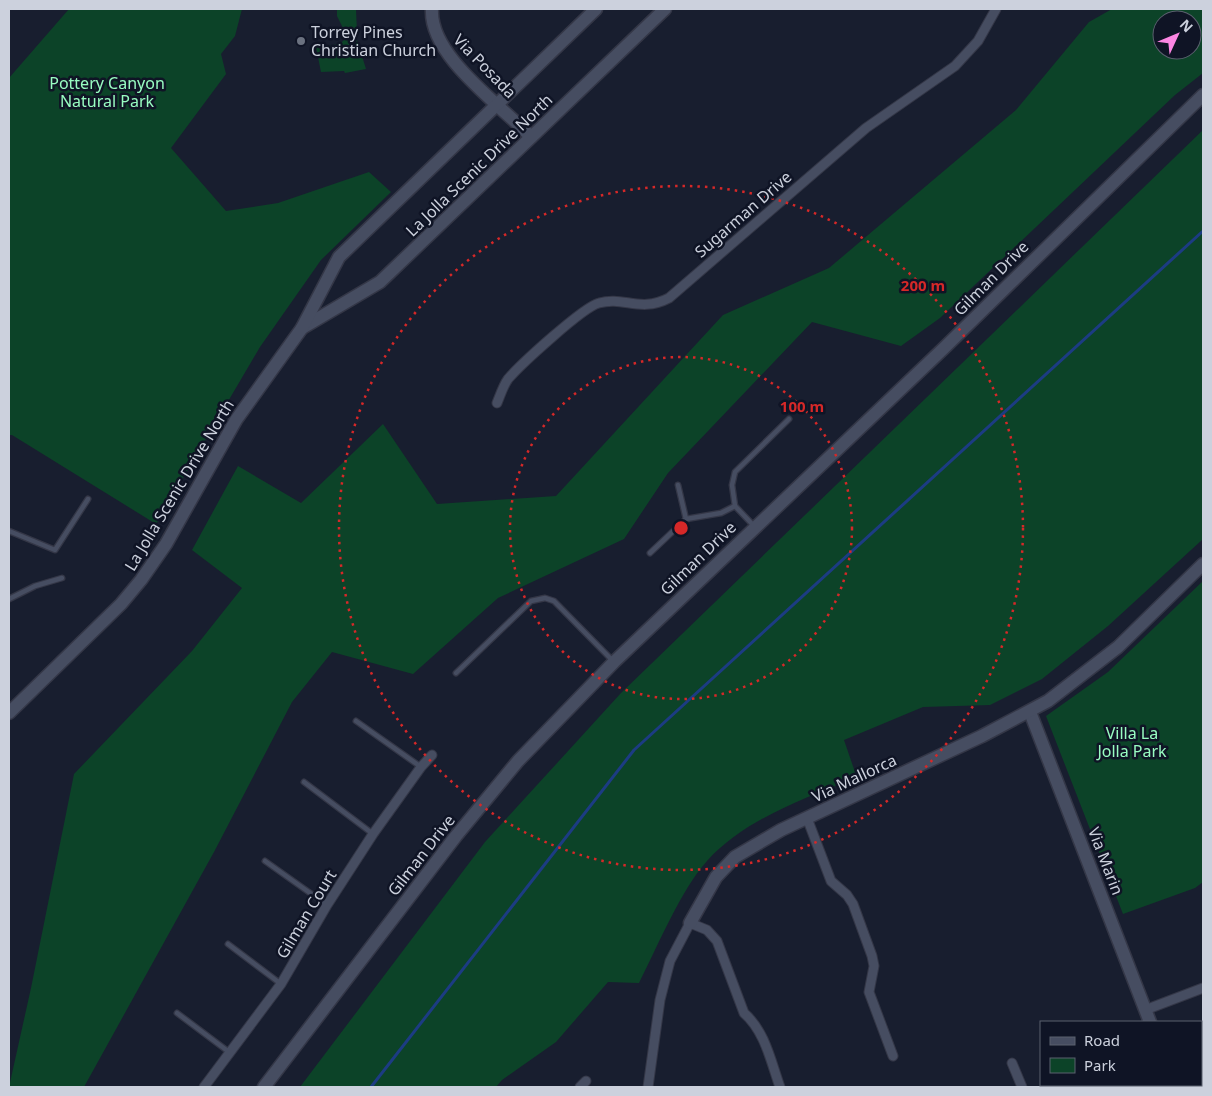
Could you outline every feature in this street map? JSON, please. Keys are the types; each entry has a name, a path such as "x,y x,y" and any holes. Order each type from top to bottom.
{"main road":[{"name":"Via Posada","path":"432,9 434,27 444,48 531,137"},
{"name":"La Jolla Scenic Drive North","path":"11,708 121,604 142,580 166,544 236,420 302,328 339,258 596,9"},
{"name":"La Jolla Scenic Drive North","path":"302,328 380,282 665,9"},
{"name":"Gilman Drive","path":"264,1087 456,836 518,761 614,662 754,526 943,349 1203,95"},
{"name":"Via Mallorca","path":"690,923 716,877 736,857 764,839 1030,712 1048,701 1118,647 1203,564"},
{"name":"Via Marin","path":"1030,712 1150,1021"}],"street":[{"name":"Sugarman Drive","path":"497,403 508,380 580,313 597,303 608,301 642,306 658,304 669,298 866,128 955,66 978,41 996,9"},
{"name":"Gilman Court","path":"204,1087 281,984 326,905 373,834 421,766 432,756"},
{"path":"807,818 831,881 847,895 853,904 872,956 874,966 869,992 893,1056"},
{"path":"648,1087 660,1000 670,961 690,923 706,930 717,941 744,1012 751,1018 764,1039 780,1087"},
{"path":"1145,1010 1203,988"},
{"path":"1012,1063 1022,1087"}],"lane":[{"path":"754,526 734,506 732,485 735,472 789,419"},
{"path":"678,485 686,520"},
{"path":"9,531 55,550 88,499"},
{"path":"650,553 686,520 721,513 734,506"},
{"path":"9,599 35,586 62,578"},
{"path":"456,673 531,601 545,598 554,601 614,662"},
{"path":"356,721 421,766"},
{"path":"304,782 373,834"},
{"path":"266,861 326,905"},
{"path":"228,944 281,984"},
{"path":"177,1013 230,1053"}],"green space":[{"name":"Pottery Canyon Natural Park","path":"69,9 242,9 235,36 221,54 226,74 171,148 226,211 278,203 369,172 391,192 321,260 260,347 156,524 12,435 9,435 9,78"},
{"path":"337,9 356,9 357,33 346,34 337,16"},
{"path":"1112,9 1203,9 1203,73 1175,95 940,318 901,346 812,322 668,473 624,539 498,598 413,674 332,652 292,702 214,852 84,1087 9,1087 74,774 192,651 242,588 192,550 238,466 301,503 383,424 437,504 556,496 723,315 829,268 1016,110 1089,22"},
{"path":"351,37 357,40 366,69 345,73 344,71 321,72 316,47 340,44 345,39"},
{"path":"1203,130 1203,539 1108,626 1042,679 990,705 923,707 844,740 856,775 852,779 775,812 756,822 722,846 697,873 670,919 639,983 608,982 556,1042 502,1080 496,1087 300,1087 485,842 621,693"},
{"name":"Villa La Jolla Park","path":"1203,581 1203,882 1195,888 1123,914 1046,716 1108,672"}],"waterway":[{"path":"371,1087 634,750 1203,231"}],"place":[{"name":"Torrey Pines Christian Church","path":"301,41"}]}
